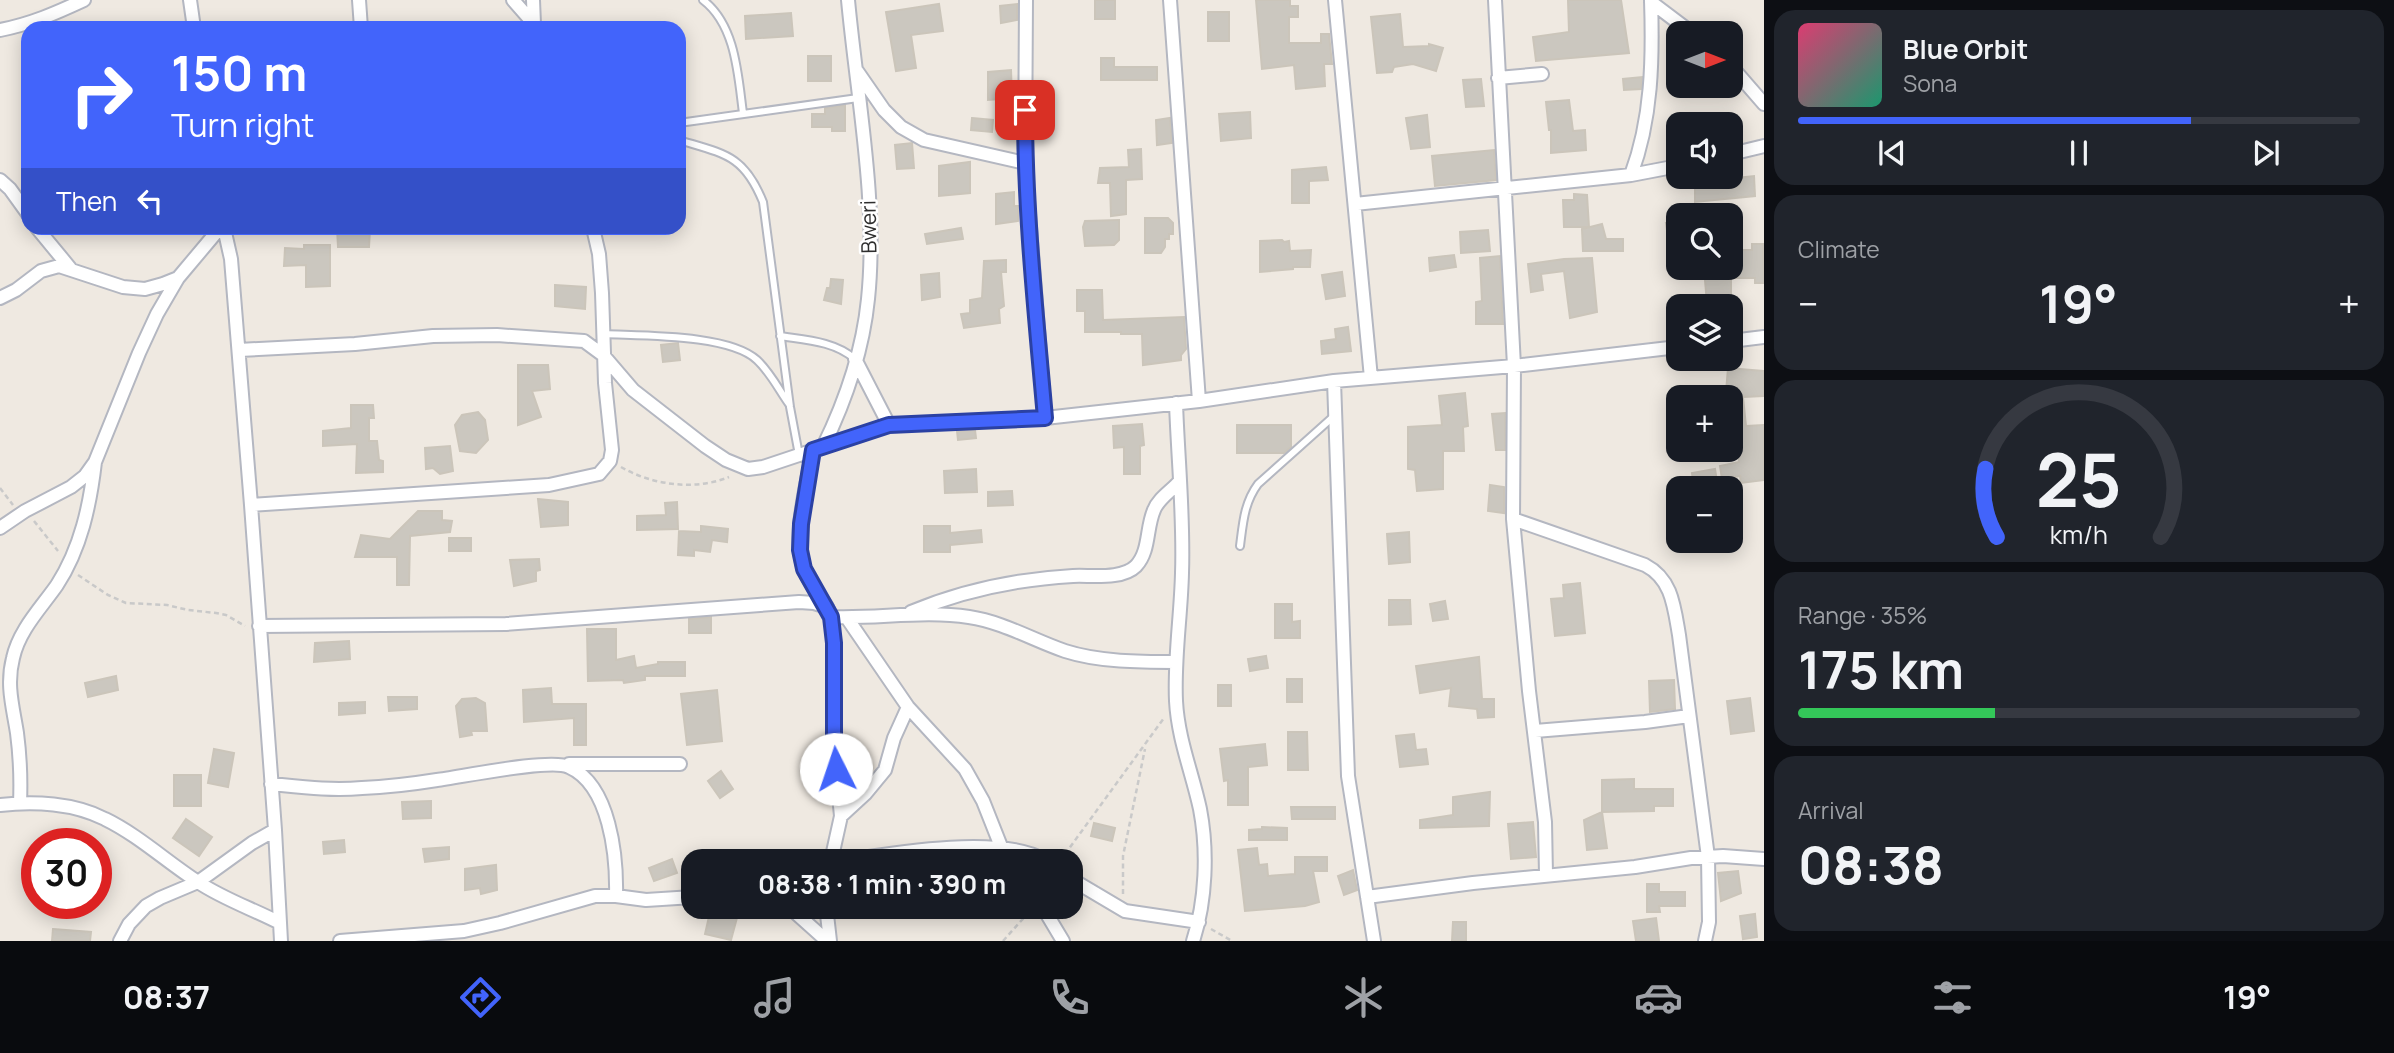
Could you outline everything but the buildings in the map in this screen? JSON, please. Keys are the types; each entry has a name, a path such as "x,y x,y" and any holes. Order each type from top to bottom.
{"street":[{"path":"39,21 84,0"},
{"path":"190,0 193,21"},
{"path":"359,0 360,21"},
{"path":"513,0 530,21"},
{"path":"533,0 534,21"},
{"name":"Bweri","path":"829,612 804,569 800,550 801,524 818,448 848,390 865,323 868,299 870,202 848,0"},
{"path":"1026,0 1025,163 1045,418"},
{"path":"1170,0 1199,401"},
{"path":"1335,0 1371,378"},
{"path":"1495,0 1514,366 1513,519 1545,822 1546,875"},
{"path":"1651,1 1677,21"},
{"path":"1631,175 1638,157 1648,108 1651,1"},
{"path":"0,30 21,26"},
{"path":"854,68 884,110 901,127 925,140 1025,163"},
{"path":"1498,78 1542,74"},
{"path":"1743,80 1764,104"},
{"path":"1743,150 1764,146"},
{"path":"1354,204 1631,175 1666,168"},
{"path":"0,180 10,188 21,204"},
{"path":"43,235 71,268"},
{"path":"20,803 20,753 9,679 13,656 37,608 56,586 68,565 82,528 95,462 157,314 178,278 216,235"},
{"path":"224,235 231,260 239,350 281,941"},
{"path":"251,505 549,485 598,474 610,461 612,450 594,235"},
{"path":"0,298 16,290 41,271 59,266 122,287 145,289 178,278"},
{"path":"239,350 355,344 433,336 497,335 584,341 604,355 618,374 648,402 726,460 748,469 763,467 889,425 1045,418 1199,401 1334,381 1514,366 1666,347"},
{"path":"1743,340 1764,337"},
{"path":"855,359 889,425"},
{"path":"1334,381 1348,776 1374,941"},
{"path":"1176,403 1182,574 1176,701 1179,733 1200,812 1203,876 1199,922 1193,941"},
{"path":"0,528 71,487 85,476 95,462"},
{"path":"901,616 935,602 982,590 1068,576 1126,572 1140,560 1146,546 1154,508 1179,482"},
{"path":"1513,519 1645,565 1657,571 1666,582 1674,603 1708,857 1709,922 1705,941"},
{"path":"259,630 506,624 799,602 814,603 829,612 848,618 940,615 969,617 1005,627 1066,652 1141,662 1176,662"},
{"path":"829,612 834,643 834,746 841,816 834,849"},
{"path":"848,618 908,707 965,769 983,801 1002,849"},
{"path":"841,816 866,793 885,769 894,738 908,707"},
{"path":"1535,731 1689,716"},
{"path":"271,784 360,789 517,768 680,764"},
{"path":"565,765 581,773 603,808 611,834 617,880 616,896"},
{"path":"0,805 20,803 82,810 105,819 198,882 280,923"},
{"path":"120,941 129,924 146,906 198,882 275,830"},
{"path":"1367,897 1708,857 1764,859"},
{"path":"1083,886 1125,912 1199,922"},
{"path":"340,941 464,930 513,920 595,897 616,896 646,900 681,898"},
{"path":"803,919 829,941"},
{"path":"827,919 829,941"},
{"path":"1050,919 1063,941"}],"lane":[{"path":"703,0 719,18 729,40 737,67 743,113"},
{"path":"686,122 858,98"},
{"path":"686,142 720,153 744,167 754,180 764,202 780,336 799,455"},
{"path":"604,334 685,338 746,353 757,360 790,407"},
{"path":"780,336 828,344 855,359"},
{"path":"1240,546 1243,515 1251,493 1335,414"}],"path":[{"path":"610,461 651,481 678,483 711,482 748,469"},
{"path":"0,488 52,541 76,574 116,600 226,615 259,630"},
{"path":"1069,849 1176,701"},
{"path":"1125,912 1123,856 1146,746"},
{"path":"1003,941 1022,919"},
{"path":"1199,922 1232,941"}],"route":[{"path":"836,769 832,676 834,643 831,617 804,569 800,550 801,524 813,450 889,425 1045,418 1030,246 1025,110"}]}
